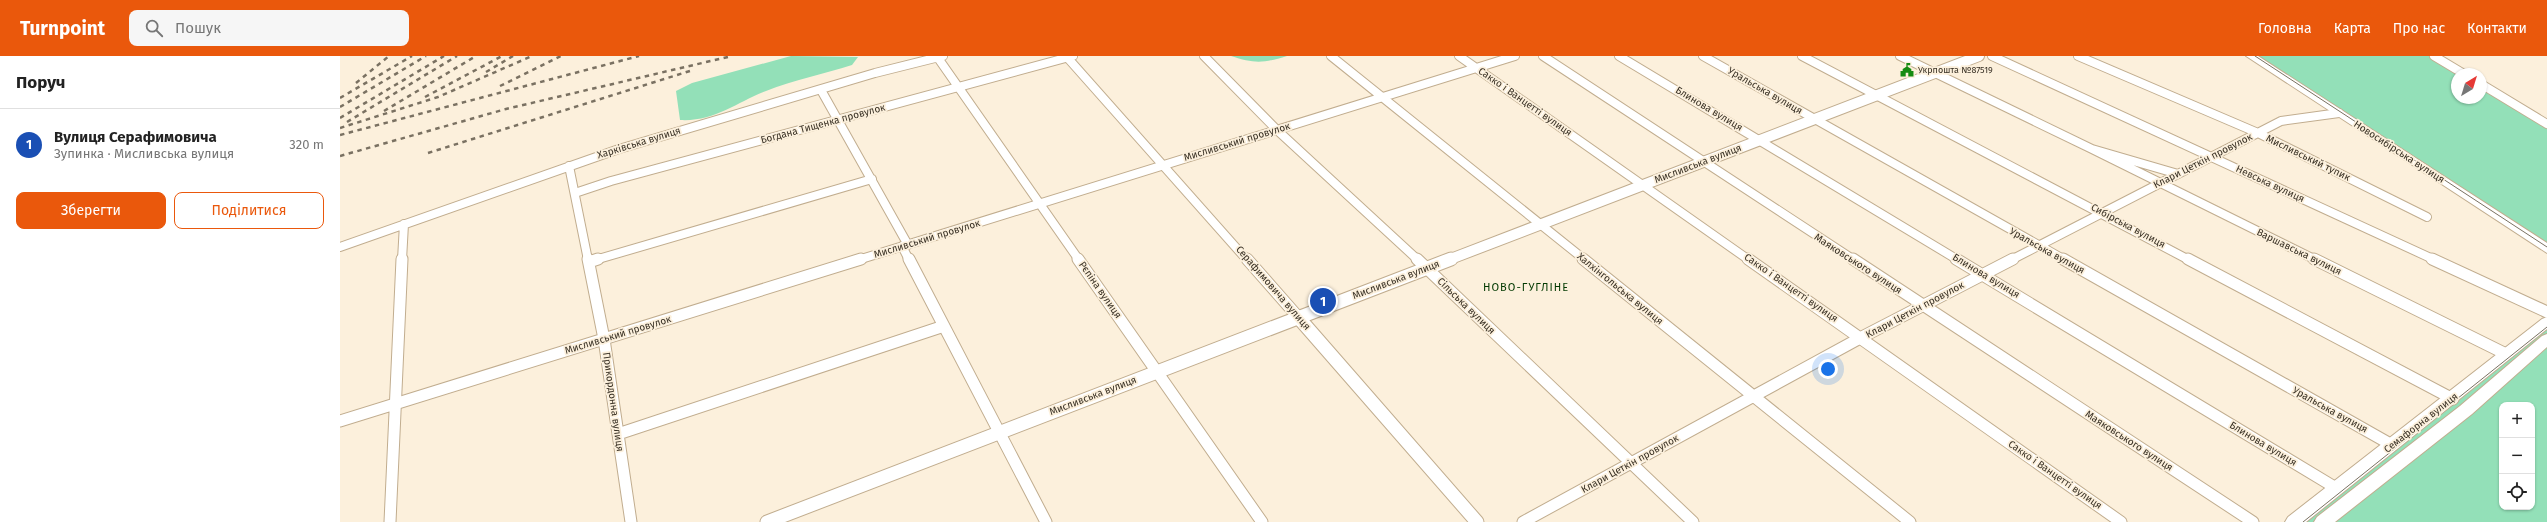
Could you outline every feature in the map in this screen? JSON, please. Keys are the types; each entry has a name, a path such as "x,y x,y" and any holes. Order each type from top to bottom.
{"main road":[{"name":"Новосибірська вулиця","path":"2251,56 2547,249"},
{"name":"Новосибірська вулиця","path":"2264,56 2315,91 2547,241"},
{"name":"Семафорна вулиця","path":"2294,522 2453,398 2547,322"},
{"name":"Семафорна вулиця","path":"2323,522 2352,497 2466,410 2547,339"},
{"name":"Блинова вулиця","path":"2336,488 2352,497"}],"street":[{"name":"Богдана Тищенка провулок","path":"574,193 611,181 1069,56"},
{"name":"Серафимовича вулиця","path":"1069,56 1477,522"},
{"name":"Сільська вулиця","path":"1204,56 1277,130 1427,268 1693,522"},
{"name":"Халхінгольська вулиця","path":"1330,56 1910,522"},
{"name":"Сакко і Ванцетті вулиця","path":"1459,56 1862,337 2121,522"},
{"name":"Мисливський провулок","path":"340,421 1515,56"},
{"name":"Маяковського вулиця","path":"1543,56 1702,162 2253,522"},
{"name":"Блинова вулиця","path":"1620,56 1984,274 2336,488"},
{"name":"Уральська вулиця","path":"1703,56 2392,445"},
{"name":"Сибірська вулиця","path":"1802,56 2102,212 2453,398"},
{"name":"Варшавська вулиця","path":"1900,56 2092,149 2159,184 2506,354"},
{"name":"Мисливська вулиця","path":"768,522 1979,56"},
{"name":"Невська вулиця","path":"1992,56 2547,312"},
{"name":"Мисливський тупик","path":"2078,56 2258,133 2427,217"},
{"path":"2434,56 2454,68"},
{"name":"Рєпіна вулиця","path":"940,57 1262,522"},
{"name":"Харківська вулиця","path":"340,247 569,166 853,81 879,70 900,68 940,57"},
{"path":"2487,88 2547,124"},
{"path":"822,90 872,179 944,326 1046,522"},
{"name":"Клари Цеткін провулок","path":"1523,522 1862,337 2102,212 2258,133 2287,120 2339,113"},
{"name":"Варшавська вулиця","path":"2092,149 2178,174"},
{"name":"Прикордонна вулиця","path":"569,166 604,339 631,522"},
{"path":"589,262 644,244 872,179"},
{"path":"390,522 404,224"},
{"path":"618,434 944,326"}],"green space":[{"path":"791,56 858,57 852,65 798,80 755,95 715,115 692,120 680,120 676,91 692,83"},
{"path":"1231,56 1287,56 1259,62"},
{"path":"2251,56 2434,56 2451,69 2451,104 2487,104 2487,88 2547,124 2547,249"},
{"path":"2547,316 2547,522 2284,522"}],"tram line":[{"path":"2255,56 2547,247"},
{"path":"2303,522 2547,327"}],"railway":[{"path":"356,83 389,56"},
{"path":"340,98 412,56"},
{"path":"340,107 426,56"},
{"path":"340,118 444,56"},
{"path":"347,122 457,56"},
{"path":"384,111 476,56"},
{"path":"425,97 502,56"},
{"path":"486,72 513,56"},
{"path":"340,128 438,97 532,56"},
{"path":"500,86 561,56"},
{"path":"340,135 639,56"},
{"path":"340,156 506,109 732,56"},
{"path":"428,153 693,70"}],"place":[{"name":"Укрпошта №87519","path":"1907,70"},
{"name":"Вулиця Серафимовича","path":"1323,301"}],"district":[{"name":"НОВО-ГУГЛІНЕ","path":"1526,287"}]}
